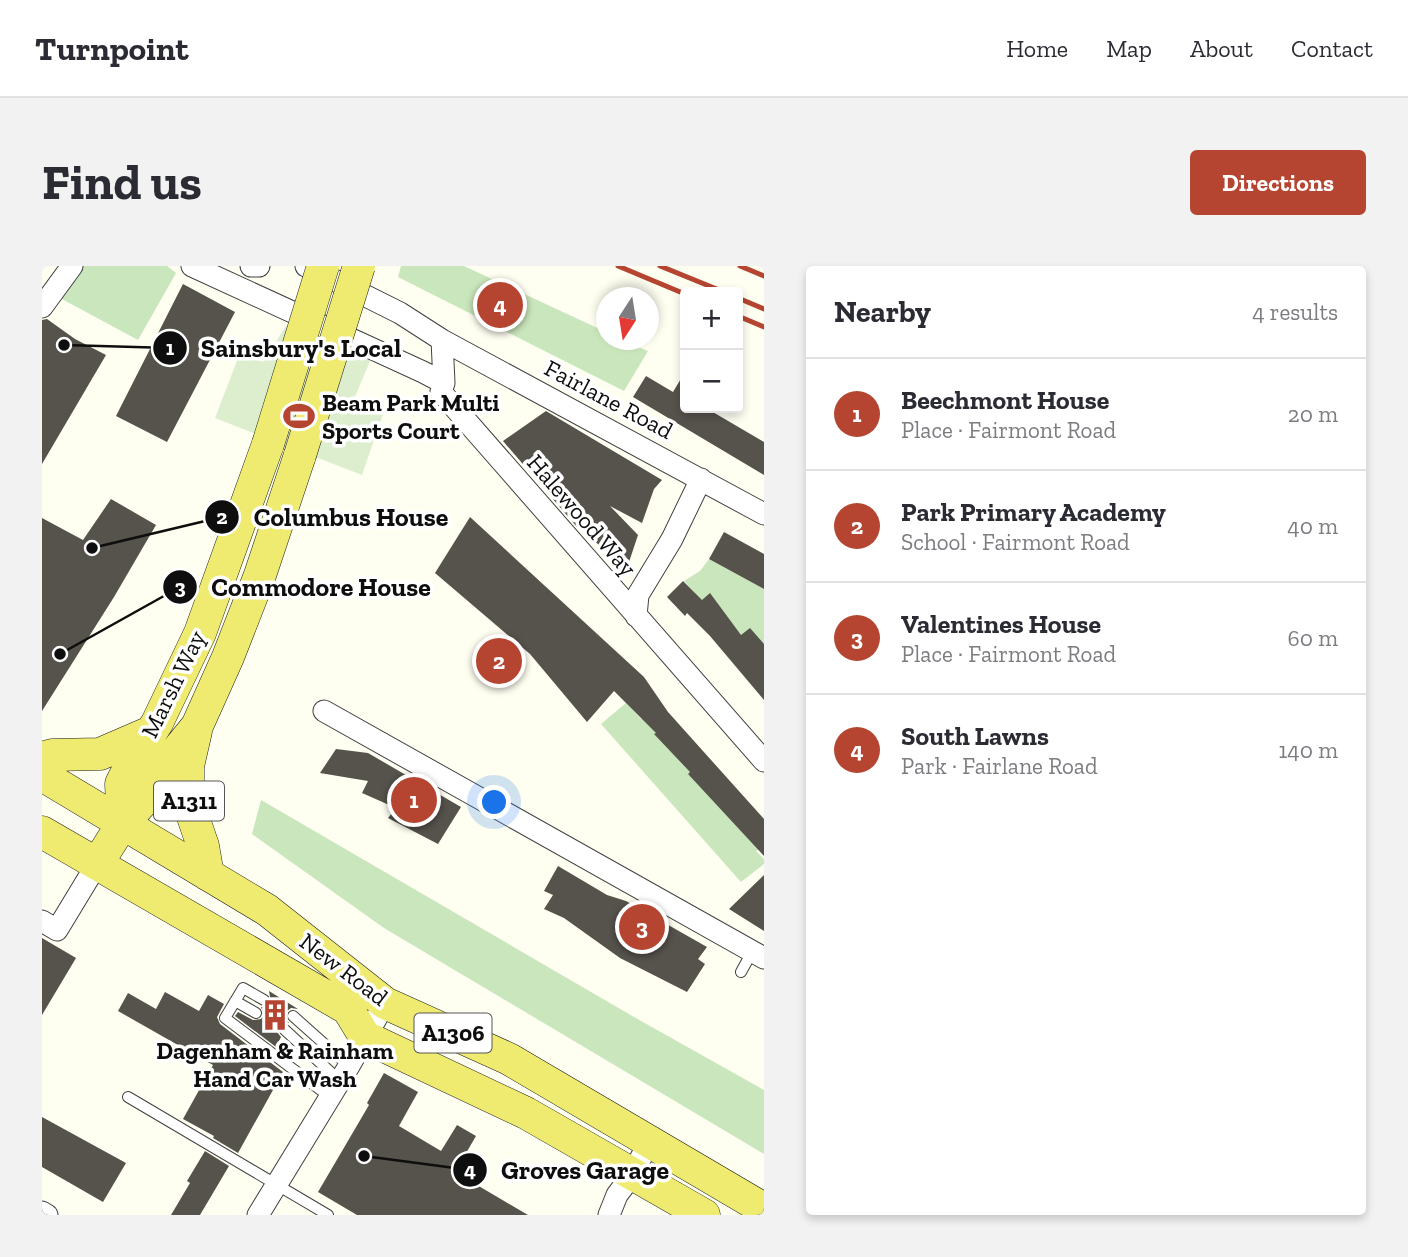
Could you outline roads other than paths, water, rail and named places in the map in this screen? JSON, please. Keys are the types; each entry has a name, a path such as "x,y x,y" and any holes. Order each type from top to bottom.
{"main road":[{"name":"Marsh Way","path":"123,823 121,784 152,731 200,633 268,444 323,266"},
{"name":"Marsh Way","path":"97,864 123,823 145,799 162,769 197,726 228,657 260,575 359,266"},
{"name":"A1311","path":"197,726 188,766 188,792 208,875"},
{"path":"42,758 52,755 100,754 124,746 152,731"},
{"name":"New Road","path":"42,775 267,910 385,1003 509,1059 764,1209"},
{"name":"New Road","path":"42,832 348,1009 365,1037 526,1113 704,1215"}],"street":[{"path":"42,307 72,266"},
{"path":"192,266 444,383"},
{"path":"251,266 259,266"},
{"path":"306,266 400,313 435,335"},
{"name":"Halewood Way","path":"435,335 444,383 441,392 636,616"},
{"name":"Fairlane Road","path":"435,335 764,514"},
{"path":"701,479 672,539 638,596 636,616 764,761"},
{"path":"321,717 758,955"},
{"path":"42,922 57,930 97,864"},
{"path":"258,1215 385,1003"},
{"path":"608,1215 649,1142"},
{"path":"42,1212 47,1215"}],"lane":[{"path":"741,972 758,955"},
{"path":"264,1000 243,988 225,1018 340,1081"},
{"path":"235,1001 256,1013"},
{"path":"293,1016 340,1081"},
{"path":"285,1030 340,1081"},
{"path":"128,1097 328,1215"}],"railway":[{"path":"618,266 680,292"},
{"path":"660,266 712,287"},
{"path":"740,266 764,276"},
{"path":"743,300 764,309"},
{"path":"743,318 764,327"}],"place":[{"name":"South Lawns","path":"500,305"},
{"name":"Sainsbury's Local","path":"64,345"},
{"name":"Beam Park Multi Sports Court","path":"299,416"},
{"name":"Columbus House","path":"92,548"},
{"name":"Commodore House","path":"60,654"},
{"name":"Park Primary Academy","path":"499,661"},
{"name":"Beechmont House","path":"414,800"},
{"name":"Valentines House","path":"642,927"},
{"name":"Dagenham & Rainham Hand Car Wash","path":"275,1015"},
{"name":"Groves Garage","path":"364,1156"}]}
